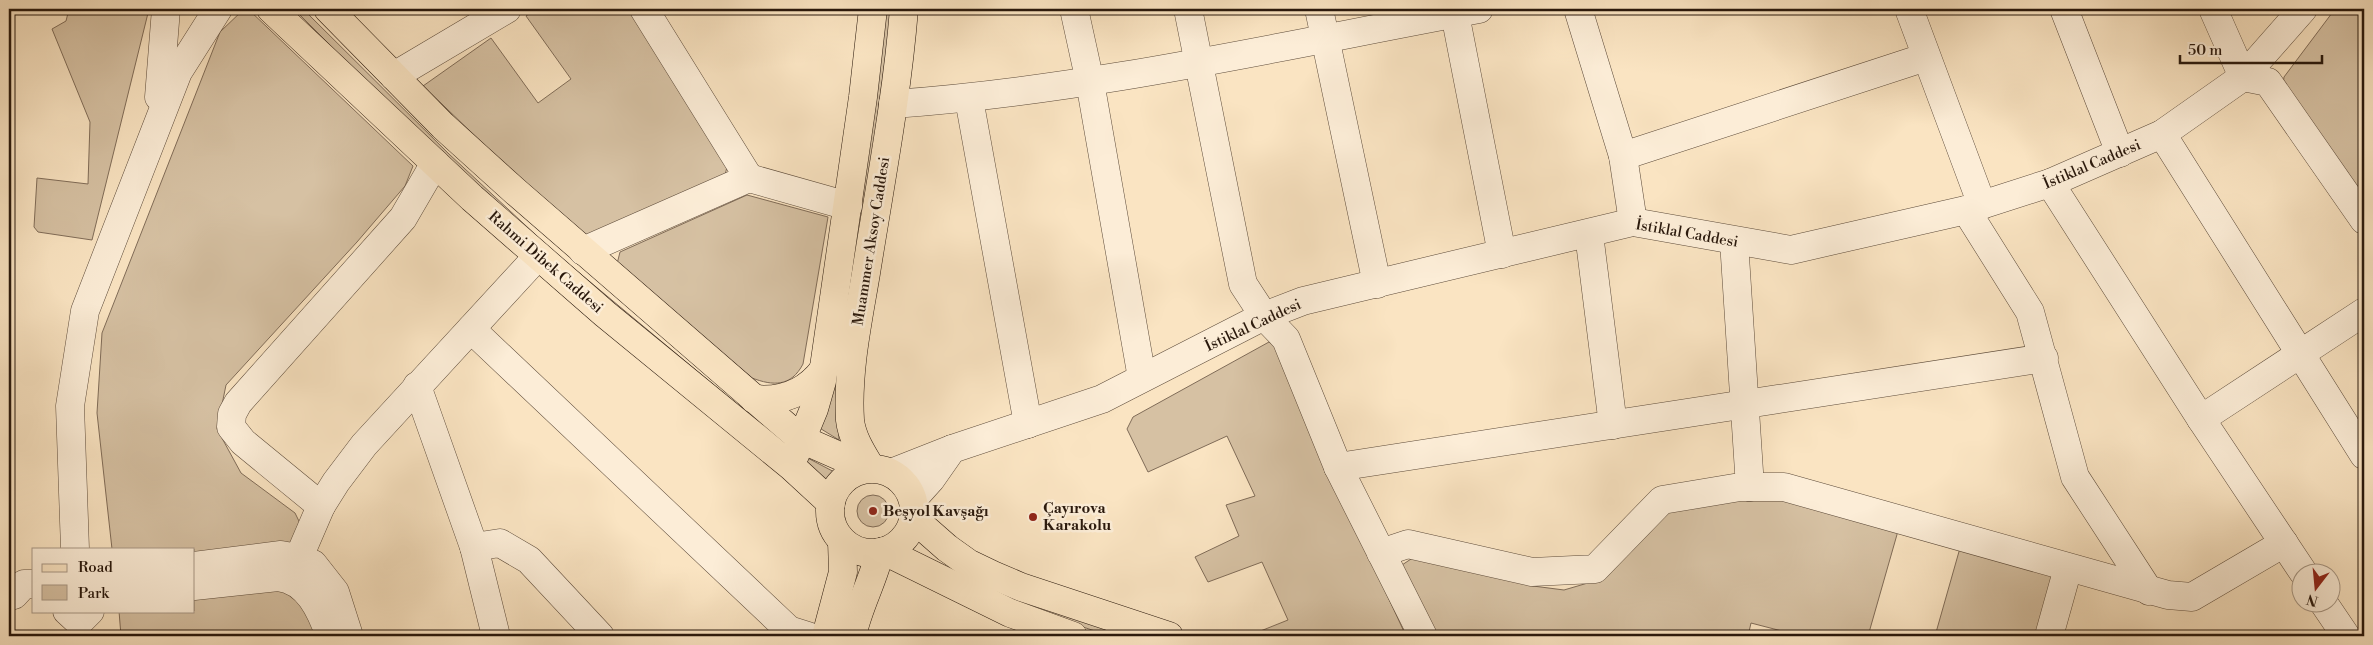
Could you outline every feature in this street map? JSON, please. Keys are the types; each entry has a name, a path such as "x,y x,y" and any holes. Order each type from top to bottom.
{"main road":[{"name":"Rahmi Dibek Caddesi","path":"271,9 435,163 538,256 605,314 792,466 831,504"},
{"path":"328,9 443,126 583,251 801,439 873,471 902,481 913,509 947,548 968,563 1020,587 1169,636"},
{"path":"792,466 819,396 824,369 864,97 873,9"},
{"name":"Muammer Aksoy Caddesi","path":"873,471 856,442 850,422 850,389 854,344 893,104 904,9"},
{"path":"754,399 772,401 791,396 814,382 824,369"},
{"path":"873,471 846,477 838,486 831,504 833,526 842,540 854,548 866,552 882,552 1010,613 1073,636"},
{"path":"852,636 855,619 867,594 882,552 903,540 913,509"},
{"path":"826,636 843,572 842,540"}],"street":[{"path":"156,129 166,9"},
{"path":"75,548 70,406 85,312 178,72 218,9"},
{"path":"394,76 507,9"},
{"path":"644,9 749,178"},
{"path":"1074,9 1090,82 1142,378"},
{"path":"1188,9 1244,284 1264,316 1286,339 1338,467 1423,636"},
{"path":"1319,9 1377,284"},
{"path":"1578,9 1623,156 1633,222"},
{"path":"1908,9 1926,57 1974,207 2030,312 2075,477 2149,591"},
{"path":"2064,9 2120,153"},
{"path":"2213,9 2243,77 2268,82 2364,220"},
{"name":"İstiklal Caddesi","path":"873,471 952,449 1102,399 1264,316 1303,301 1633,222 1791,250 1974,207 2050,183 2162,134 2243,77 2303,9"},
{"path":"893,104 969,99 1090,82 1463,10 1502,254"},
{"path":"1623,156 1926,57"},
{"path":"969,99 1028,424"},
{"path":"2162,134 2364,455"},
{"path":"321,506 243,442 231,427 232,414 238,402 403,218 435,163"},
{"path":"583,251 749,178 848,206"},
{"path":"2050,183 2201,419 2296,562"},
{"path":"1589,234 1613,425"},
{"path":"1734,241 1750,487"},
{"path":"294,568 321,506 336,482 364,445 538,256"},
{"path":"2201,419 2364,312"},
{"path":"471,329 789,630 808,636"},
{"path":"1338,467 2044,358"},
{"path":"417,386 474,547 496,636"},
{"path":"913,509 952,449"},
{"path":"1381,553 1408,544 1532,572 1595,569 1662,500 1750,487 1784,487 2149,591 2192,597 2284,543"},
{"path":"474,547 500,543 529,560 600,636"},
{"path":"195,566 281,555 294,568 324,617 330,636"},
{"path":"195,586 278,577 294,568 313,564 335,592 349,636"},
{"path":"2050,636 2068,568"},
{"path":"2330,612 2346,636"}],"green space":[{"path":"69,9 149,9 92,240 38,232 34,227 37,178 88,184 90,122 52,29 66,21"},
{"path":"244,9 248,9 413,166 405,186 357,242 226,385 217,429 241,473 295,513 316,556 341,636 121,636 119,612 195,612 195,548 112,548 97,413 102,333 220,32"},
{"path":"294,9 303,9 449,154 553,251 745,411 777,434 772,442 445,160"},
{"path":"536,9 629,9 729,159 725,175 584,240 423,86 491,38 538,103 571,79 526,16"},
{"path":"885,9 892,9 838,411 839,440 818,427"},
{"path":"2335,9 2357,9 2364,20 2364,200 2283,85 2284,77"},
{"path":"747,195 828,217 803,364 793,377 781,383 752,378 617,264 620,252"},
{"path":"1269,342 1282,349 1370,558 1406,636 1248,636 1288,620 1262,562 1208,582 1195,557 1239,536 1226,505 1255,496 1227,436 1148,472 1127,429 1133,417"},
{"path":"800,454 842,476 830,495"},
{"path":"873,495 879,496 884,500 888,505 888,517 884,522 879,526 873,527 867,526 862,522 858,517 857,511 858,505 862,500 867,496"},
{"path":"1746,497 1790,498 1898,531 1868,636 1801,636 1751,623 1748,636 1437,636 1399,567 1417,555 1533,586 1564,590 1598,580 1661,513"},
{"path":"1960,548 2057,576 2039,636 1935,636"},
{"path":"1032,602 1135,636 1110,636 1029,609"}],"place":[{"name":"Beşyol Kavşağı","path":"873,511"},
{"name":"Çayırova Karakolu","path":"1033,517"}]}
